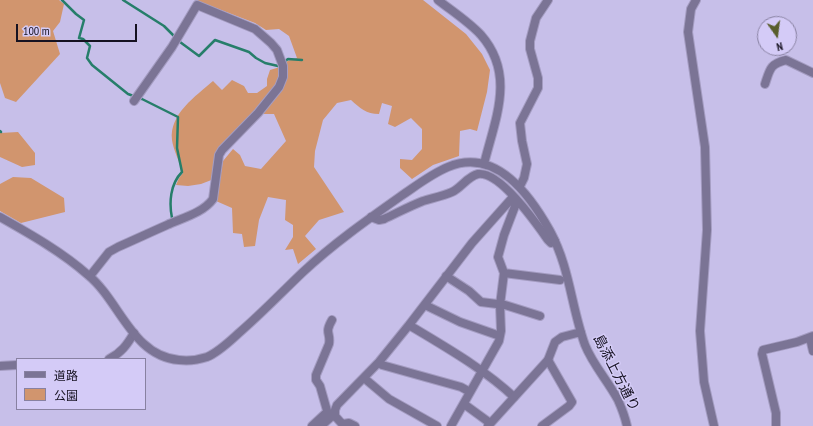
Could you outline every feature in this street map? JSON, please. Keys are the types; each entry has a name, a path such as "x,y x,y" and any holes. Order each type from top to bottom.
{"street":[{"path":"0,217 28,233 90,276 134,334 146,346 160,356 178,360 194,360 207,357 224,347 257,317 304,270 371,217 428,178 448,167 468,163 484,164 500,104 500,70 494,54 481,35 438,0"},
{"path":"520,186 524,178 527,164 520,123 538,88 538,78 530,49 530,40 536,18 548,0"},
{"path":"696,0 691,9 688,32 705,147 707,230 700,331 704,382 714,426"},
{"path":"90,276 109,252 199,211 210,203 213,199 219,155 279,87 283,77 283,66 280,55 271,42 255,29 197,5 174,44 136,99"},
{"path":"765,84 771,67 777,62 786,60 813,73"},
{"name":"島添上方通り","path":"484,164 505,174 520,186 535,206 555,241 568,277 581,332 592,360 618,400 627,426"},
{"path":"371,217 379,220 384,219 422,201 453,191 478,174 489,176 497,181 526,210 548,240 551,243 555,241"},
{"path":"451,426 482,372 500,336 500,305 504,273 498,257 515,199"},
{"path":"321,426 331,416 337,405 379,362 472,243 515,199"},
{"path":"504,273 560,280"},
{"path":"446,276 469,291 481,302 505,306 540,316"},
{"path":"425,305 460,322 500,336"},
{"path":"331,416 316,378 318,368 330,342 327,331 332,320"},
{"path":"409,325 497,381 514,397"},
{"path":"464,404 489,425 548,360 556,342 562,337 581,332"},
{"path":"111,358 124,349 134,334"},
{"path":"776,426 776,413 762,354 763,350 811,337 813,351"},
{"path":"542,426 569,406 572,402 548,360"},
{"path":"379,362 382,365 461,387 470,392"},
{"path":"0,366 16,365"},
{"path":"364,378 389,399 437,426"},
{"path":"312,426 325,414 331,416 344,425 349,423 356,426"}],"green space":[{"path":"0,0 59,0 64,4 60,22 53,31 60,54 16,102 5,98 0,83"},
{"path":"195,0 423,0 466,34 482,54 490,70 487,92 477,131 470,129 460,131 459,156 433,165 412,179 400,168 400,159 412,160 422,149 422,129 411,118 395,127 388,124 392,106 382,103 379,114 374,114 360,108 351,100 337,103 323,120 315,151 314,167 344,212 319,220 305,236 316,249 298,264 293,249 285,250 293,237 293,225 285,220 286,200 268,197 259,220 255,246 244,247 242,234 233,233 232,208 216,201 223,161 233,149 240,155 245,166 261,169 286,141 274,114 260,114 284,84 285,62 297,58 289,36 279,29 266,30 255,23"},
{"path":"280,67 281,78 276,88 217,152 214,179 201,184 188,186 176,185 183,173 175,152 172,140 172,131 179,114 185,106 213,81 222,90 232,80 244,86 248,93 257,93 267,86 267,79 270,70"},
{"path":"18,132 35,153 35,165 22,167 0,157 0,133"},
{"path":"13,177 31,178 64,198 65,212 21,223 0,211 0,184"}],"waterway":[{"path":"62,0 84,20 79,38 83,39 90,46 87,58 92,65 128,94 142,99 178,117 177,148 182,172 175,182 171,194 172,218"},
{"path":"123,0 164,26 180,42 199,56 215,40 249,52 265,63 278,66 288,59 302,60"}]}
